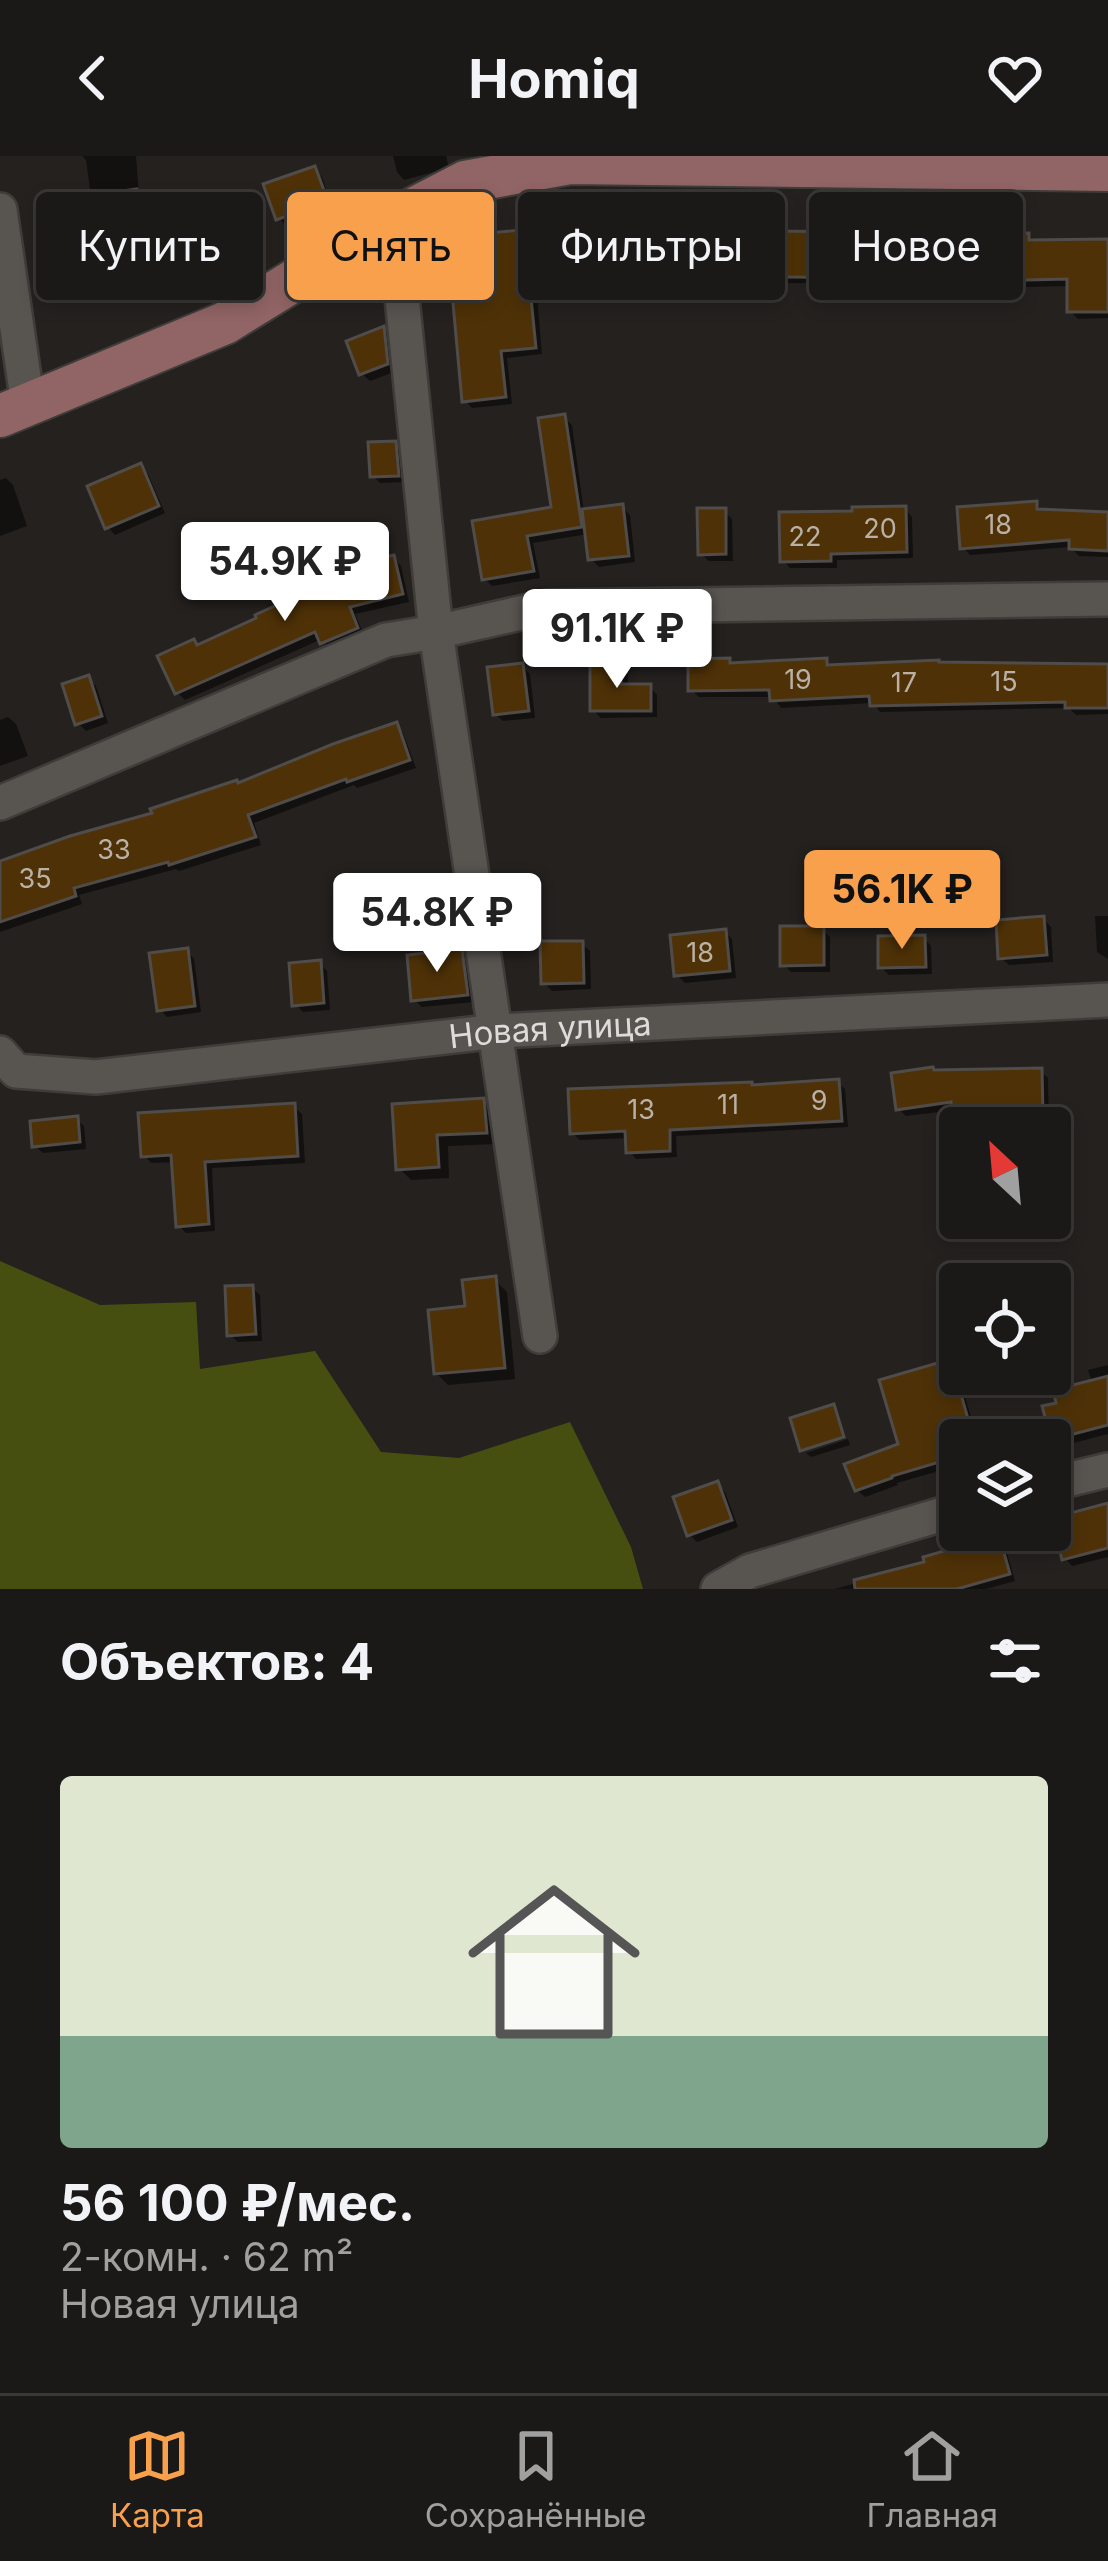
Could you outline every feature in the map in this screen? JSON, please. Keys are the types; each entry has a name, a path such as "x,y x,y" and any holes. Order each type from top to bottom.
{"main road":[{"path":"446,192 465,182 570,163 1108,170"},
{"path":"14,410 224,323 287,285"}],"street":[{"path":"0,210 14,410"},
{"path":"402,300 436,632 540,1336"},
{"path":"0,803 386,640 547,607 1108,599"},
{"name":"Новая улица","path":"0,1053 16,1071 96,1077 497,1031 1108,1000"},
{"path":"1071,1479 1108,1470"},
{"path":"718,1589 750,1571 939,1515"}],"green space":[{"path":"0,1261 100,1305 196,1302 200,1369 315,1351 381,1452 459,1458 570,1422 631,1547 643,1589 0,1589"}],"building":[{"path":"315,166 325,192 287,192 287,216 276,220 263,184"},
{"path":"518,230 518,300 531,300 536,348 501,351 506,397 462,402 453,300 494,300 494,233"},
{"path":"785,231 809,231 809,277 785,277"},
{"path":"1023,233 1029,233 1029,240 1108,239 1108,312 1067,312 1067,279 1023,280"},
{"path":"384,326 388,364 359,375 346,341"},
{"path":"565,414 582,527 527,536 534,571 482,580 472,521 551,507 538,418"},
{"path":"396,441 399,476 370,477 368,442"},
{"path":"141,463 159,506 105,529 87,486"},
{"path":"1037,501 1037,509 1108,512 1108,551 1069,549 1069,540 960,549 957,507"},
{"path":"623,504 629,556 588,560 582,509"},
{"path":"906,506 907,552 831,554 831,561 780,562 779,512"},
{"path":"697,508 726,508 726,554 698,555"},
{"path":"394,555 403,594 350,607 358,628 320,644 315,632 175,694 157,656 194,639 197,645 256,618 298,592 354,569 353,564"},
{"path":"730,658 730,663 827,658 827,665 939,660 1108,664 1108,708 1065,708 1065,702 870,706 869,696 770,701 769,690 688,691 688,659"},
{"path":"523,663 529,711 493,715 487,667"},
{"path":"590,665 621,665 621,684 651,684 651,711 590,711"},
{"path":"89,675 102,716 75,725 62,684"},
{"path":"397,722 410,760 248,815 256,837 74,888 76,896 0,922 0,861 238,783"},
{"path":"1044,916 1047,955 998,959 996,920"},
{"path":"780,926 824,926 824,965 780,966"},
{"path":"726,929 730,971 674,976 670,935"},
{"path":"925,935 926,967 878,968 878,936"},
{"path":"540,941 583,941 584,983 541,984"},
{"path":"188,948 195,1006 157,1011 149,953"},
{"path":"462,949 468,995 411,1001 407,955"},
{"path":"321,960 324,1003 292,1006 289,963"},
{"path":"933,1067 1042,1068 1043,1107 951,1107 951,1102 896,1110 891,1073"},
{"path":"839,1079 842,1121 670,1130 670,1151 626,1153 625,1131 570,1134 568,1089"},
{"path":"484,1098 487,1133 437,1135 439,1167 396,1170 392,1104"},
{"path":"295,1103 298,1156 205,1162 209,1224 176,1227 171,1155 141,1157 138,1113"},
{"path":"78,1116 80,1142 32,1147 30,1121"},
{"path":"496,1276 505,1368 434,1374 428,1310 465,1306 462,1280"},
{"path":"253,1285 256,1334 227,1336 225,1286"},
{"path":"939,1362 939,1395 961,1395 968,1419 939,1419 939,1462 855,1491 844,1464 898,1444 879,1380"},
{"path":"1108,1376 1108,1425 1071,1435 1071,1419 1045,1419 1042,1406 1056,1403 1054,1395 1071,1395 1071,1385"},
{"path":"834,1404 844,1437 800,1451 790,1418"},
{"path":"718,1481 732,1520 687,1536 673,1497"},
{"path":"1108,1503 1108,1548 1062,1560 1060,1551 1071,1551 1071,1513"},
{"path":"944,1551 1004,1551 1010,1574 957,1589 855,1589 854,1580 924,1562 923,1557"}]}
